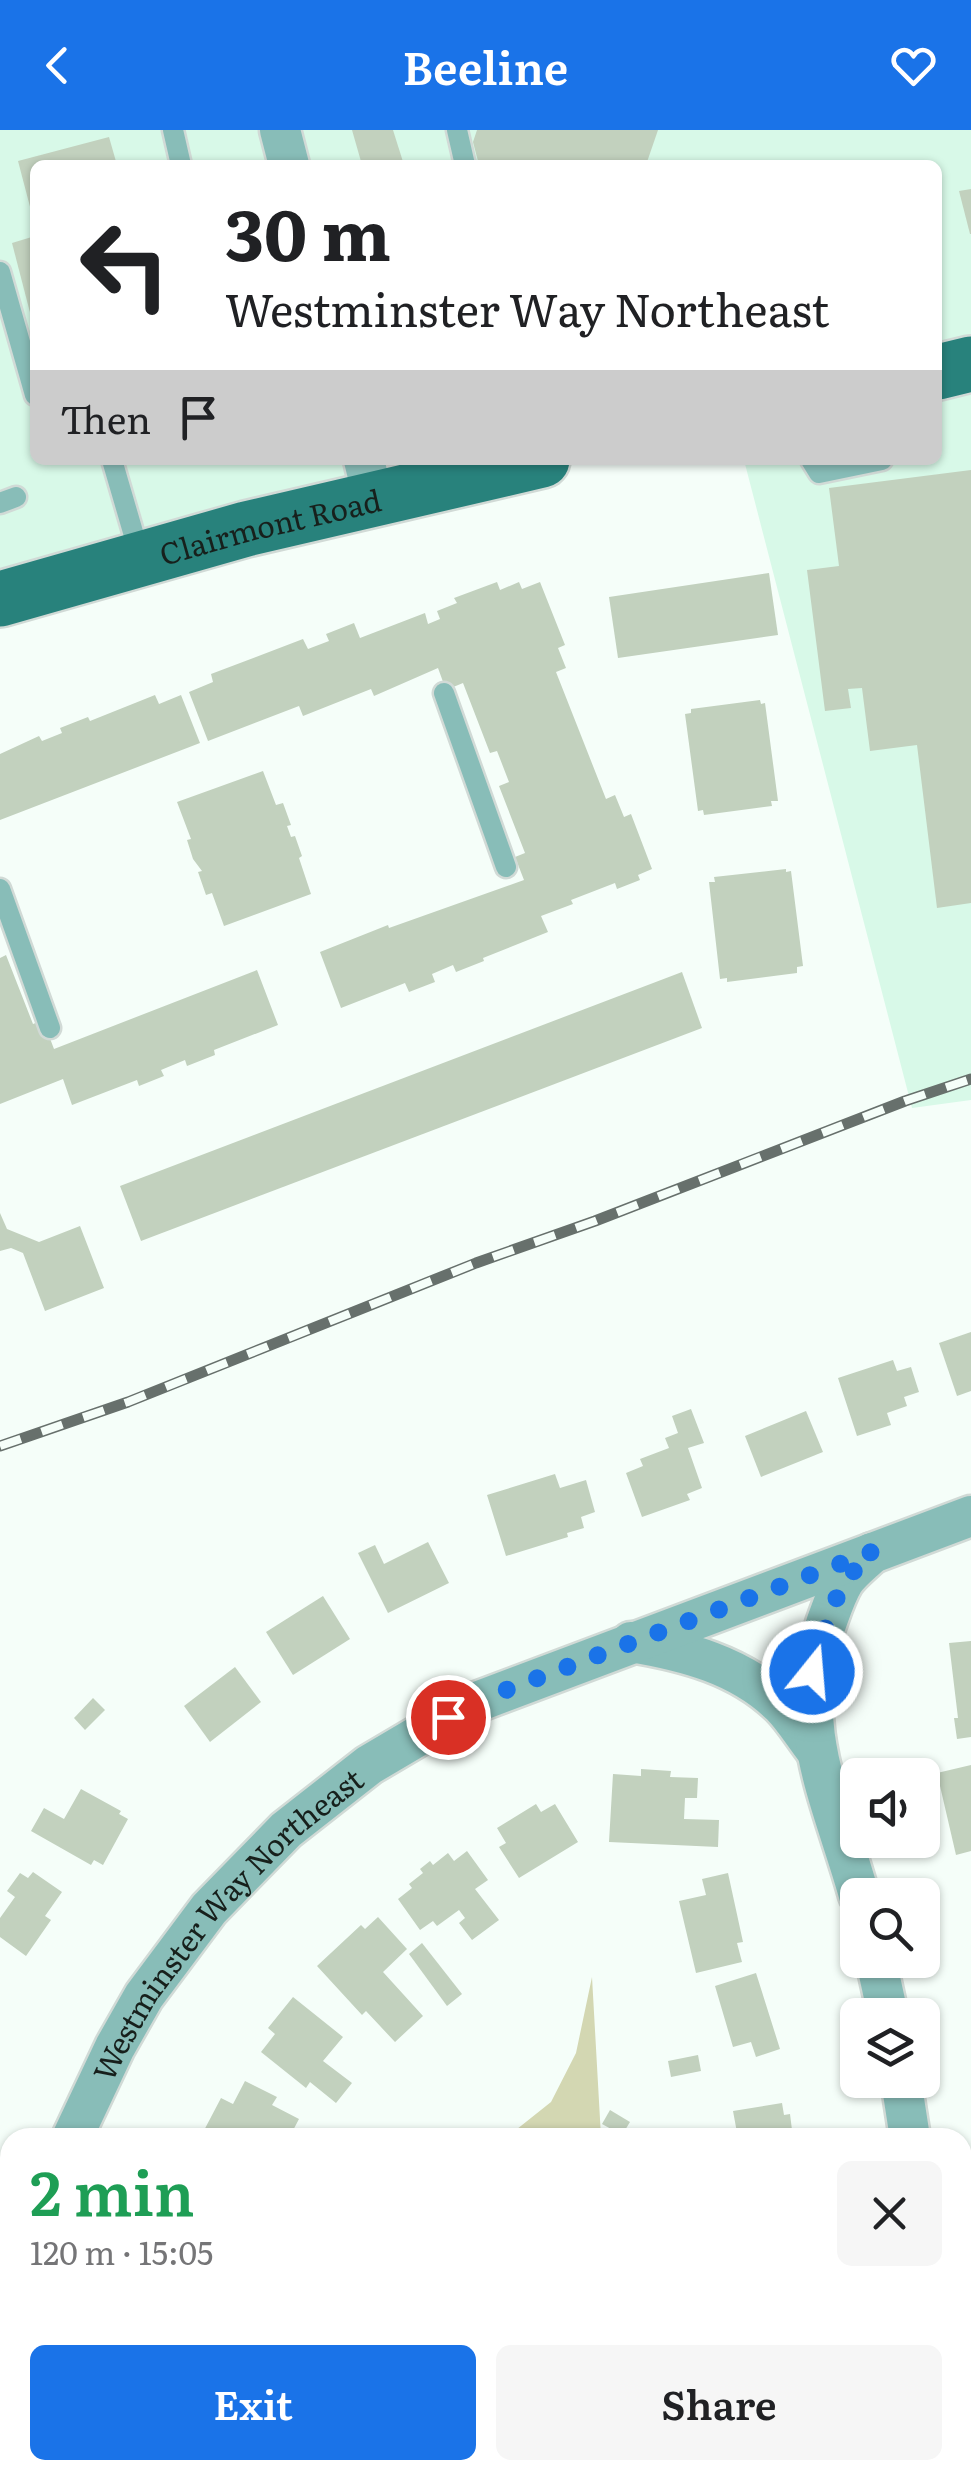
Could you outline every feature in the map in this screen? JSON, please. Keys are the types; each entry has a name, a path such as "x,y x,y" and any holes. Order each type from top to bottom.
{"main road":[{"path":"942,371 971,364"},
{"name":"Clairmont Road","path":"0,599 141,558 368,478 492,465"}],"street":[{"path":"280,130 288,160"},
{"name":"Westminster Way Northeast","path":"77,2128 115,2047 154,1982 209,1909 286,1830 369,1765 457,1712 631,1642 971,1516"},
{"path":"855,1878 816,1749 810,1706 812,1672 820,1640 845,1580 874,1551"},
{"path":"631,1642 684,1651 731,1671 781,1705 816,1749"},
{"path":"904,2098 908,2128"}],"lane":[{"path":"173,130 180,160"},
{"path":"457,130 464,160"},
{"path":"0,272 30,378"},
{"path":"113,465 141,558"},
{"path":"814,465 820,473 858,465"},
{"path":"444,693 506,867"},
{"path":"0,889 50,1028"}],"shaded area":[{"path":"0,130 971,130 971,1100 912,1108 745,465 942,465 942,160 30,160 30,465 486,465 0,588"},
{"path":"592,1977 600,2128 518,2128 551,2102 576,2053"}],"building":[{"path":"352,130 393,130 402,160 361,160"},
{"path":"477,130 658,130 648,160 478,160 473,142"},
{"path":"109,137 116,160 30,160 30,207 18,161"},
{"path":"971,189 971,234 970,234 959,191"},
{"path":"30,238 30,313 12,243"},
{"path":"971,470 971,903 937,908 917,745 870,751 862,688 848,689 851,708 825,711 807,570 839,566 829,488"},
{"path":"769,573 778,635 618,658 609,597"},
{"path":"497,582 500,590 519,582 522,589 540,582 565,645 558,648 566,668 556,672 606,799 615,795 624,817 631,814 652,869 638,875 640,880 617,889 615,883 541,916 548,932 483,958 484,961 456,972 453,965 432,974 435,982 409,992 405,983 341,1008 320,952 524,880 515,857 525,853 499,786 509,782 497,751 490,753 463,683 446,690 438,668 374,696 371,689 303,716 299,706 208,741 189,692 213,682 211,674 303,639 308,649 329,641 326,634 354,623 360,638 425,613 428,624 440,619 437,611 457,603 454,598"},
{"path":"155,695 159,704 181,695 200,743 0,820 0,754 39,736 42,741 62,733 60,728 88,717 90,721"},
{"path":"760,700 765,703 778,801 771,801 772,806 704,815 703,810 698,811 685,714 691,713 691,709"},
{"path":"263,771 276,805 283,803 311,894 224,926 212,893 206,895 198,872 202,871 193,859 187,840 191,839 177,802"},
{"path":"791,871 803,966 797,967 797,973 727,982 727,978 720,979 709,882 715,882 714,877"},
{"path":"6,955 33,1024 43,1020 54,1049 257,970 278,1025 214,1050 215,1055 187,1066 185,1060 161,1070 164,1076 139,1086 137,1080 72,1105 63,1079 0,1104 0,958"},
{"path":"682,972 702,1028 141,1241 120,1186"},
{"path":"0,1213 7,1229 39,1242 80,1226 104,1288 45,1311 23,1253 11,1248 0,1251"},
{"path":"971,1332 971,1391 957,1396 939,1343"},
{"path":"893,1360 897,1371 911,1367 919,1392 904,1397 907,1406 887,1413 891,1425 857,1436 838,1378"},
{"path":"691,1409 704,1443 688,1448 702,1488 687,1494 690,1500 642,1517 626,1473 643,1466 640,1459 669,1448 665,1438 678,1433 672,1416"},
{"path":"806,1411 823,1452 761,1477 745,1436"},
{"path":"555,1474 560,1488 586,1480 595,1512 581,1517 584,1528 567,1533 568,1537 506,1556 487,1495"},
{"path":"428,1542 449,1583 388,1613 358,1553 375,1545 384,1564"},
{"path":"323,1596 350,1639 293,1675 266,1632"},
{"path":"971,1641 971,1737 957,1739 949,1643"},
{"path":"235,1667 261,1702 210,1742 184,1706"},
{"path":"93,1698 105,1710 85,1730 74,1718"},
{"path":"971,1765 971,1851 956,1855 940,1772"},
{"path":"641,1769 671,1771 670,1777 698,1778 697,1798 685,1798 684,1819 719,1820 718,1847 609,1842 613,1774 641,1776"},
{"path":"81,1789 128,1819 103,1865 94,1860 91,1865 31,1831 44,1808 64,1819"},
{"path":"536,1804 541,1812 555,1804 578,1842 519,1878 499,1847 506,1843 497,1828"},
{"path":"467,1851 488,1880 475,1889 499,1920 472,1940 459,1923 465,1918 459,1910 437,1926 433,1921 420,1930 398,1899 412,1888 409,1884 430,1861 433,1865 448,1853 454,1861"},
{"path":"33,1872 62,1892 45,1916 51,1920 26,1956 0,1937 0,1918 15,1897 7,1891 20,1873 28,1878"},
{"path":"728,1873 743,1942 737,1943 742,1962 696,1973 679,1901 706,1895 702,1879"},
{"path":"378,1917 407,1949 383,1972 423,2016 395,2042 366,2011 362,2015 317,1966 361,1925 365,1929"},
{"path":"422,1943 462,1994 447,2006 409,1954"},
{"path":"756,1973 780,2049 756,2057 751,2042 733,2047 715,1986"},
{"path":"293,1997 343,2037 323,2061 352,2083 336,2103 310,2082 306,2088 261,2052 275,2034 268,2028"},
{"path":"698,2055 701,2071 671,2077 668,2061"},
{"path":"245,2081 277,2097 272,2105 299,2119 294,2128 205,2128 221,2098 233,2104"},
{"path":"782,2103 784,2115 790,2114 792,2128 736,2128 733,2111"},
{"path":"610,2110 630,2122 626,2128 602,2124"}],"railway":[{"path":"0,1446 128,1402 476,1263 971,1079"}],"route":[{"path":"448,1717 506,1690 874,1551 845,1580 820,1640 812,1672"}]}
